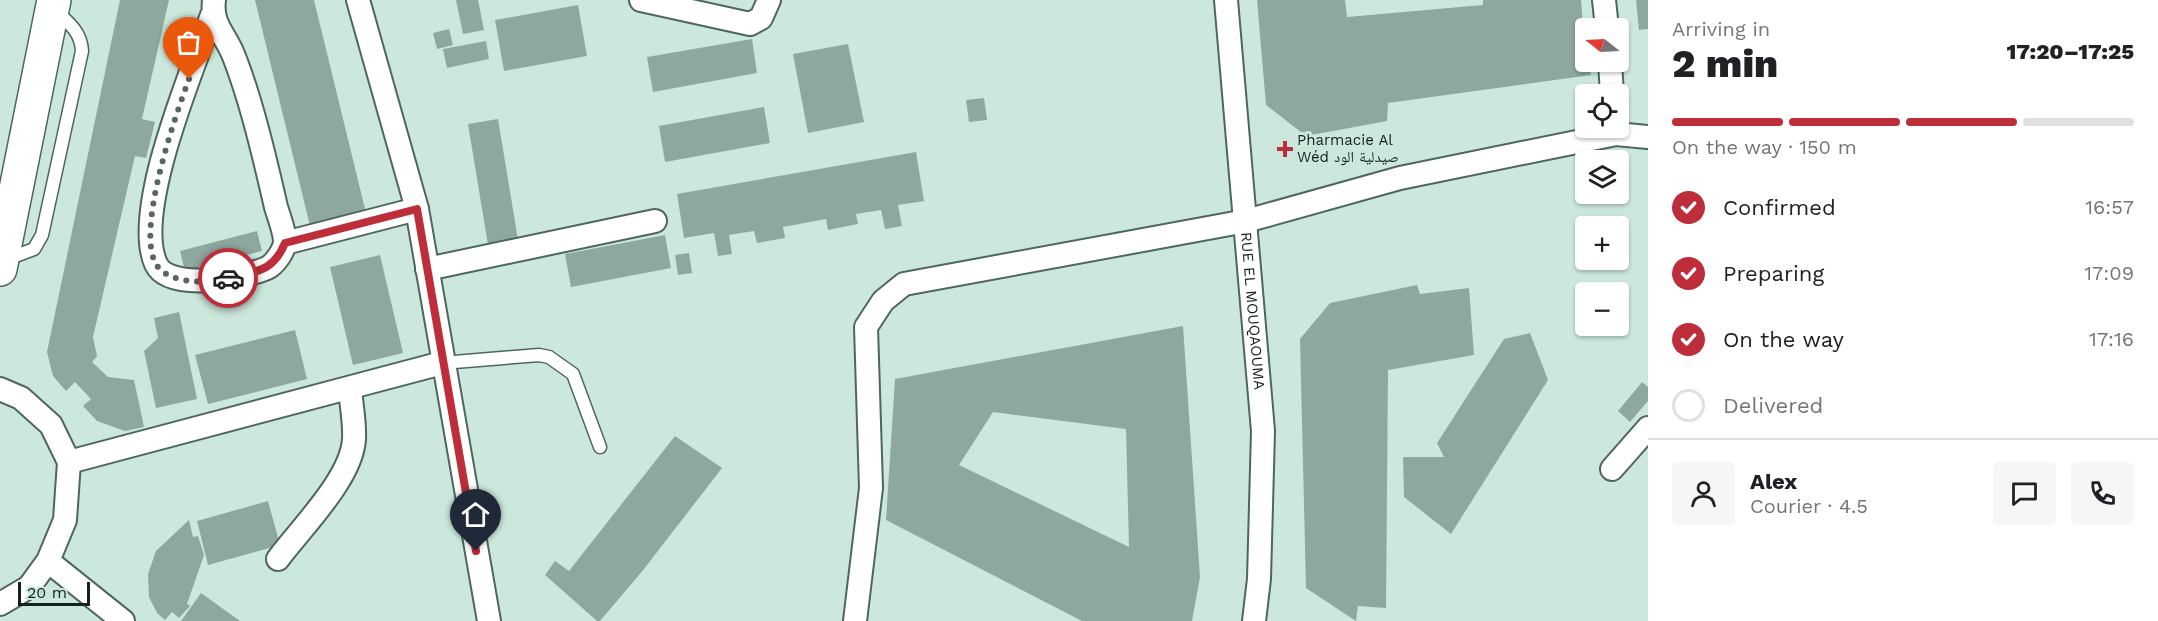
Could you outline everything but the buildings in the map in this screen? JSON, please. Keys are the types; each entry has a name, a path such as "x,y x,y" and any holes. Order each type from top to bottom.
{"main road":[{"path":"1,266 53,4"}],"street":[{"path":"358,0 417,209 442,363 489,621"},
{"path":"641,0 750,24 761,18 769,0"},
{"name":"RUE EL MOUQAOUMA","path":"1226,0 1263,431 1259,579 1254,621"},
{"path":"1604,0 1606,18"},
{"path":"213,8 233,54 267,167 285,243 279,258 269,267 223,280 183,280 168,276 157,266 152,242 152,210 162,165 213,8"},
{"path":"1629,133 1648,137"},
{"path":"855,621 871,488 866,327 883,301 904,284 1246,221 1400,178 1584,138"},
{"path":"285,243 417,209"},
{"path":"427,269 655,221"},
{"path":"69,462 442,363"},
{"path":"278,559 340,478 351,455 354,439 350,388"},
{"path":"0,389 21,398 51,425 69,462 65,520 48,561 29,587 0,604"},
{"path":"1612,469 1648,428"},
{"path":"48,561 123,621"}],"lane":[{"path":"442,363 539,355 549,357 573,374 600,447"}],"way so far":[{"path":"189,79 162,165 152,210 152,242 157,266 168,276 183,280 228,278"}],"place":[{"name":"Pharmacie Al Wéd صيدلية الود","path":"1285,149"}],"route":[{"path":"228,278 269,267 279,258 285,243 417,209 476,551"}]}
